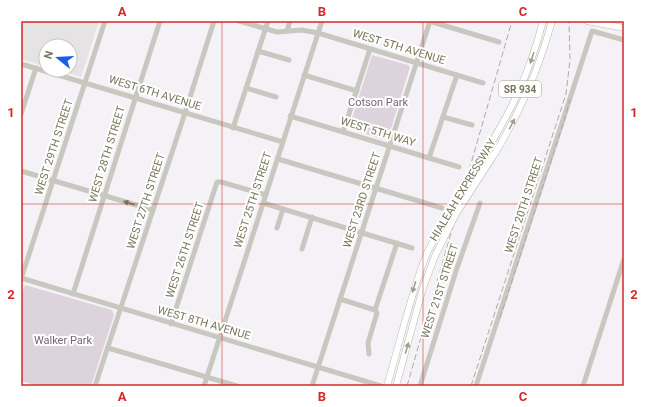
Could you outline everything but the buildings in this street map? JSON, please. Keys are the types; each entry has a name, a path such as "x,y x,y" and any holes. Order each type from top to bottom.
{"main road":[{"name":"HIALEAH EXPRESSWAY","path":"387,386 414,288 427,253 454,202 500,129 520,88 535,50 543,21"},
{"name":"HIALEAH EXPRESSWAY","path":"396,386 423,288 435,256 456,214 494,155 514,121 529,91 552,21"},
{"path":"587,21 624,28"}],"street":[{"name":"WEST 29TH STREET","path":"21,278 105,21"},
{"name":"WEST 28TH STREET","path":"74,294 160,21"},
{"name":"WEST 27TH STREET","path":"96,386 214,21"},
{"name":"WEST 5TH AVENUE","path":"239,21 277,32 302,30 318,33 483,83"},
{"path":"233,128 268,21"},
{"path":"287,31 290,21"},
{"name":"WEST 25TH STREET","path":"204,386 278,159 290,116 322,21"},
{"path":"429,21 499,42"},
{"name":"WEST 23RD STREET","path":"312,386 429,21"},
{"name":"WEST 20TH STREET","path":"476,386 592,31 624,40"},
{"path":"344,132 370,49"},
{"path":"258,51 289,60"},
{"name":"WEST 6TH AVENUE","path":"21,64 283,142"},
{"path":"21,114 36,68"},
{"path":"304,75 356,91"},
{"path":"429,158 457,75"},
{"path":"246,88 276,97"},
{"name":"WEST 5TH WAY","path":"290,116 459,167"},
{"path":"443,117 472,126"},
{"path":"278,159 442,208"},
{"path":"21,171 153,210"},
{"name":"WEST 26TH STREET","path":"171,324 217,182 266,195"},
{"path":"263,203 412,248"},
{"name":"WEST 21ST STREET","path":"420,386 480,203"},
{"path":"277,228 283,209"},
{"path":"302,249 312,218"},
{"path":"369,354 368,343 377,313 376,310 397,243"},
{"path":"583,386 624,259"},
{"name":"WEST 8TH AVENUE","path":"21,278 381,386"},
{"path":"340,299 376,310"},
{"path":"108,348 237,386"}],"shaded area":[{"path":"21,21 99,21 81,77 78,76 78,38 38,38 38,64 21,59"}],"green space":[{"name":"Cotson Park","path":"372,55 408,65 410,67 388,138 384,140 349,128"},
{"name":"Walker Park","path":"25,285 112,310 114,315 91,386 38,386 21,381 21,295"}],"railway":[{"path":"407,386 512,21"},
{"path":"471,386 566,94 570,60 569,21"},
{"path":"500,318 570,99"}]}
